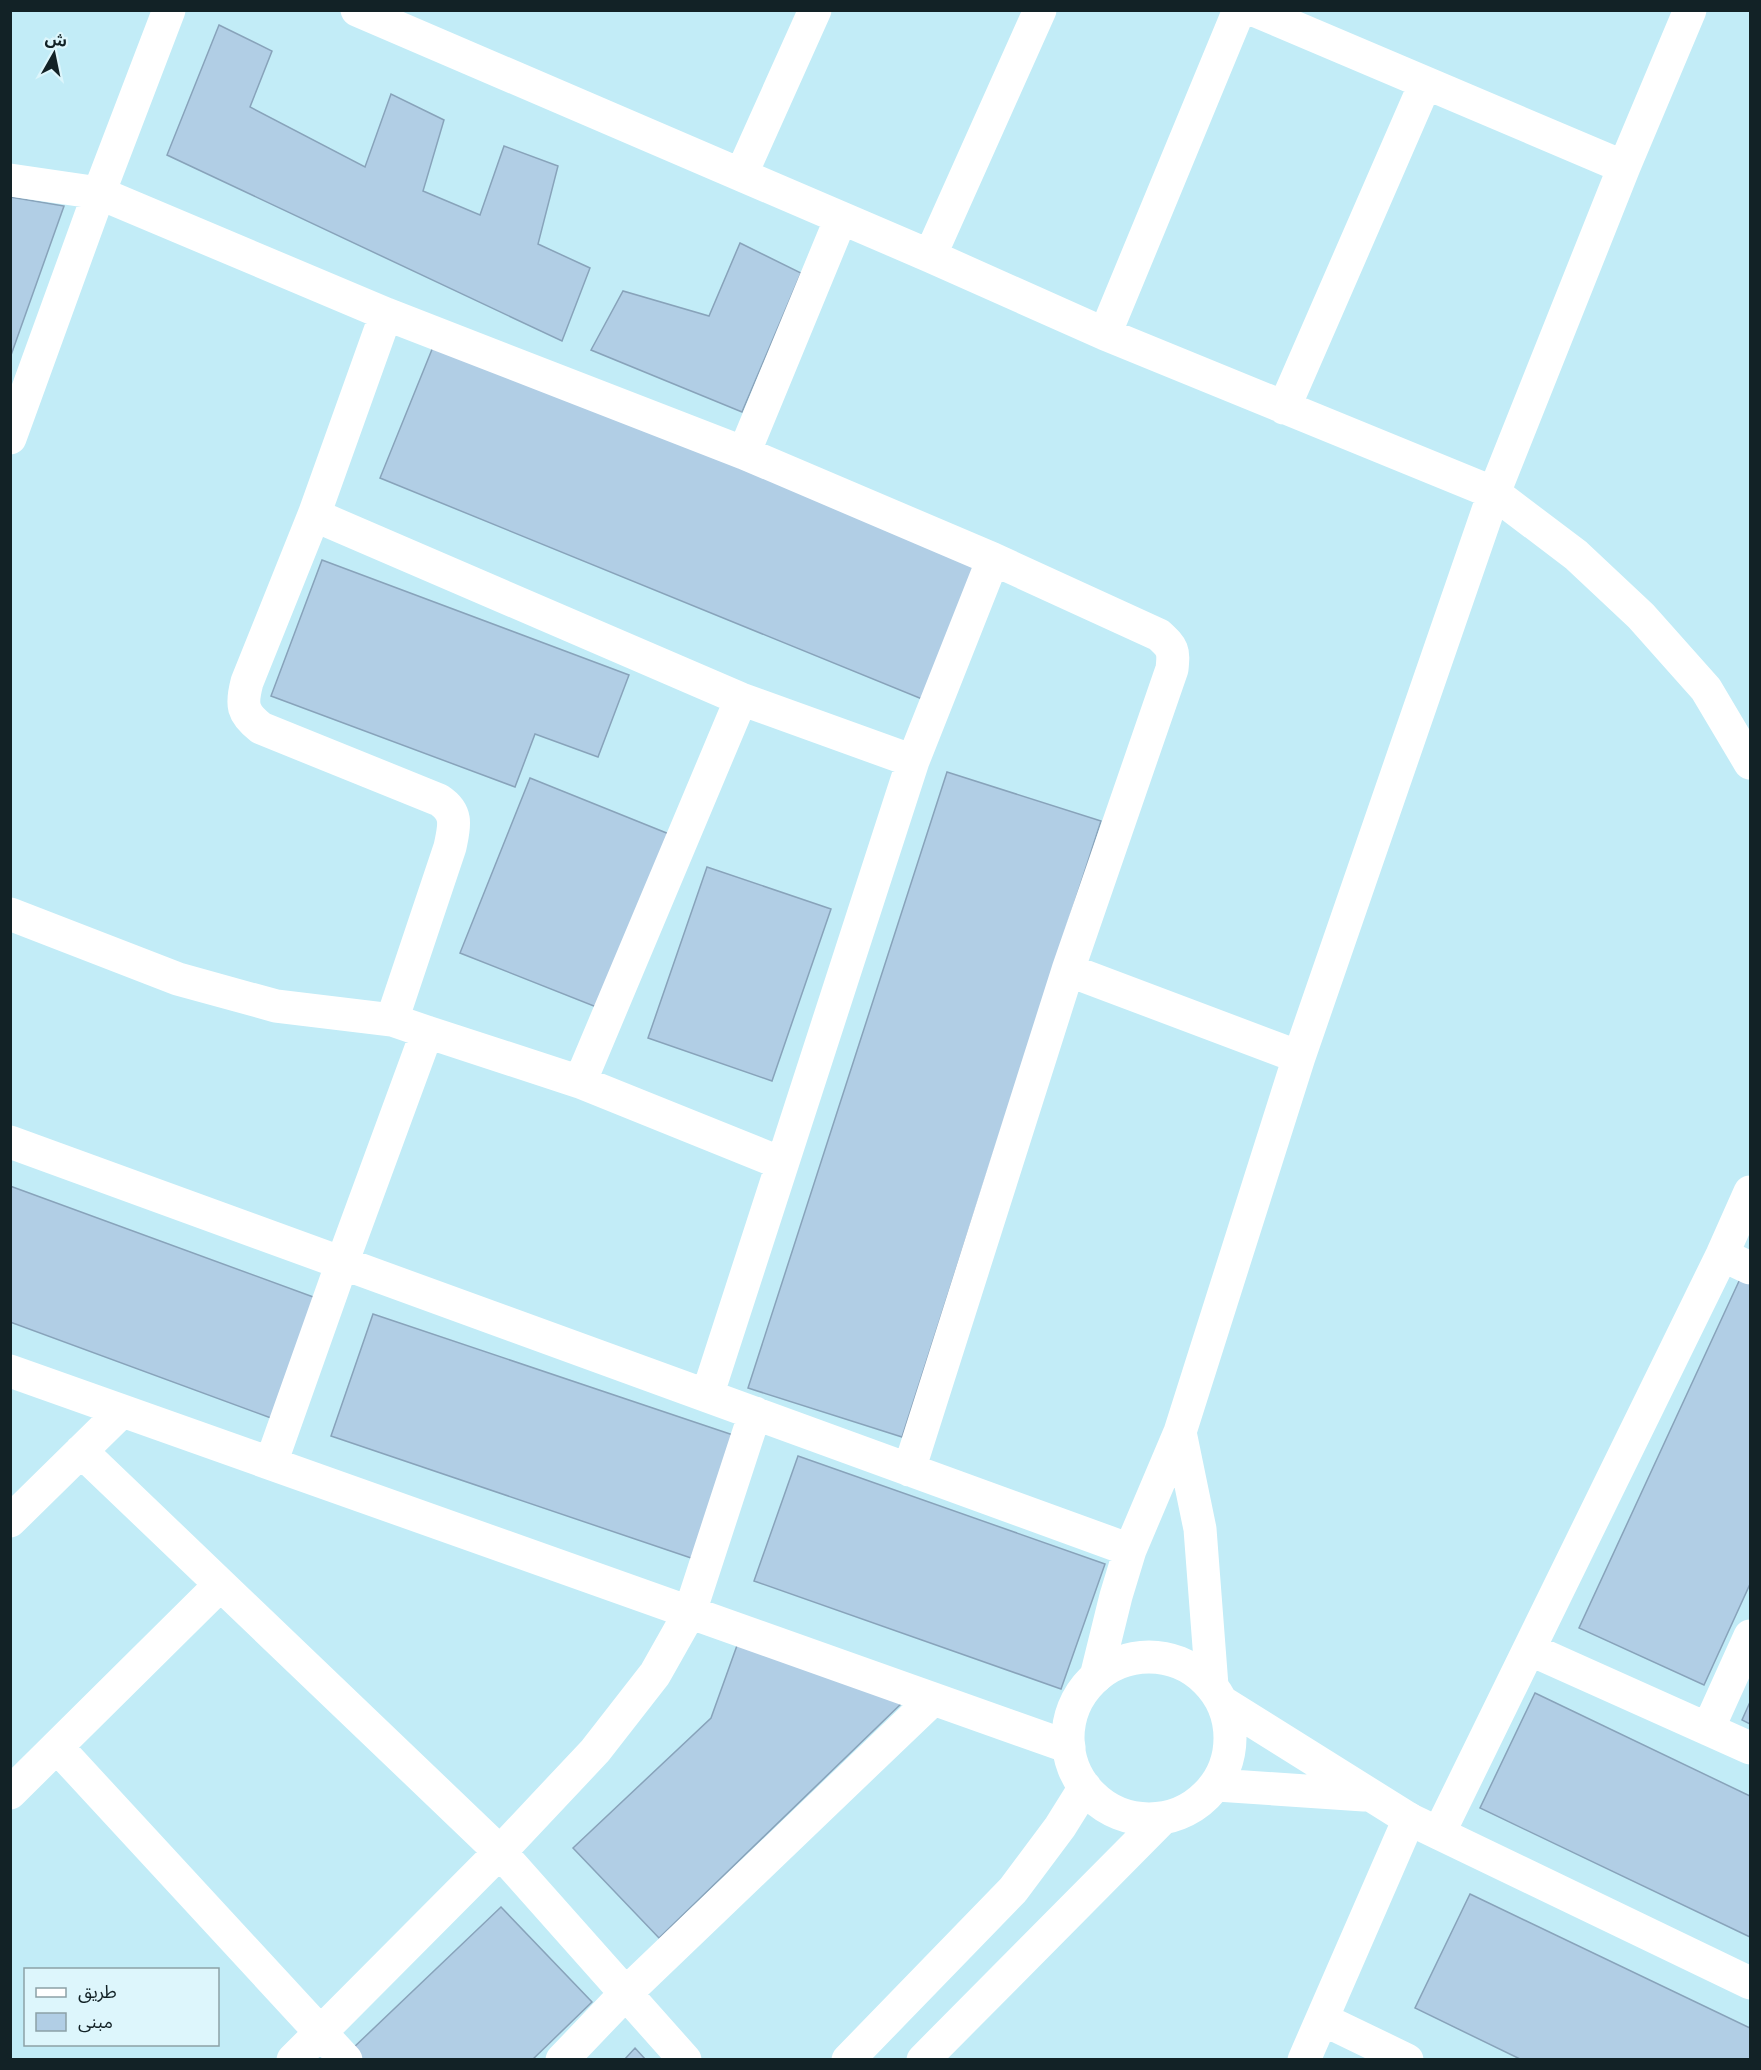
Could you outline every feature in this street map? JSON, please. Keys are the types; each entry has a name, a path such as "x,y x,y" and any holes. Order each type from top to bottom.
{"street":[{"path":"10,438 99,193 169,10"},
{"path":"357,10 930,256 1105,334 1494,493 1576,555 1641,616 1706,688 1750,763"},
{"path":"741,176 815,10"},
{"path":"930,256 1040,10"},
{"path":"1105,334 1239,10"},
{"path":"1254,10 1624,167"},
{"path":"1096,1677 1116,1596 1131,1550 1180,1432 1299,1058 1494,493 1624,167 1690,10"},
{"path":"1284,408 1425,84"},
{"path":"10,180 99,193 386,314 744,453 993,559 1159,634 1170,645 1174,653 1172,669 1068,970 909,1470"},
{"path":"744,453 841,218"},
{"path":"386,314 314,515 243,697 244,710 261,728 439,800 448,806 453,815 454,827 450,847 392,1020"},
{"path":"314,515 741,699 913,761"},
{"path":"707,1396 913,761 993,559"},
{"path":"580,1082 741,699"},
{"path":"10,914 178,979 276,1006 392,1020 580,1082 781,1163"},
{"path":"1068,970 1299,1058"},
{"path":"271,1463 427,1032"},
{"path":"10,1142 1131,1550"},
{"path":"1439,1833 1529,1649 1736,1262 1750,1192"},
{"path":"10,1371 1068,1747"},
{"path":"10,1521 122,1410"},
{"path":"293,2060 500,1852 595,1751 655,1674 690,1612 755,1413"},
{"path":"1180,1432 1200,1528 1217,1694 1229,1722 1231,1744 1226,1765 1217,1785 1202,1801 1184,1812 1162,1819 1141,1819 1119,1813 1100,1803 1085,1787 1073,1768 1068,1747 1068,1728 1073,1708 1082,1691 1096,1677 1118,1664 1143,1658 1168,1659 1192,1669 1217,1694 1409,1819 1750,1983"},
{"path":"81,1451 500,1852 685,2060"},
{"path":"10,1793 220,1586"},
{"path":"1708,1729 1750,1636"},
{"path":"1529,1649 1750,1748"},
{"path":"562,2060 625,1994 933,1699"},
{"path":"57,1747 346,2060"},
{"path":"1217,1785 1369,1795"},
{"path":"848,2060 1013,1890 1060,1827 1085,1787"},
{"path":"923,2060 1162,1819"},
{"path":"1304,2060 1409,1819"},
{"path":"1322,2019 1407,2060"}],"building":[{"path":"219,25 272,51 250,107 365,167 391,94 444,120 423,191 480,215 504,146 558,166 538,244 590,268 562,341 167,155"},
{"path":"10,197 64,206 10,358"},
{"path":"740,243 801,273 742,412 591,350 623,291 709,316"},
{"path":"435,342 977,562 922,699 380,478"},
{"path":"322,560 629,675 598,757 535,734 515,787 271,696"},
{"path":"947,772 1101,821 902,1437 748,1388"},
{"path":"530,778 674,836 604,1010 460,953"},
{"path":"707,867 831,909 772,1081 648,1038"},
{"path":"10,1186 316,1298 271,1418 10,1322"},
{"path":"1740,1279 1750,1284 1750,1584 1704,1685 1579,1628"},
{"path":"373,1314 739,1437 697,1560 331,1436"},
{"path":"798,1456 1105,1564 1061,1689 754,1581"},
{"path":"739,1640 905,1700 659,1938 573,1848 711,1718"},
{"path":"1535,1693 1750,1796 1750,1937 1480,1808"},
{"path":"1750,1702 1750,1724 1742,1720"},
{"path":"1470,1894 1750,2028 1750,2060 1522,2060 1415,2008"},
{"path":"501,1907 592,2002 532,2060 361,2060 351,2050"},
{"path":"635,2048 646,2060 624,2060"}]}
